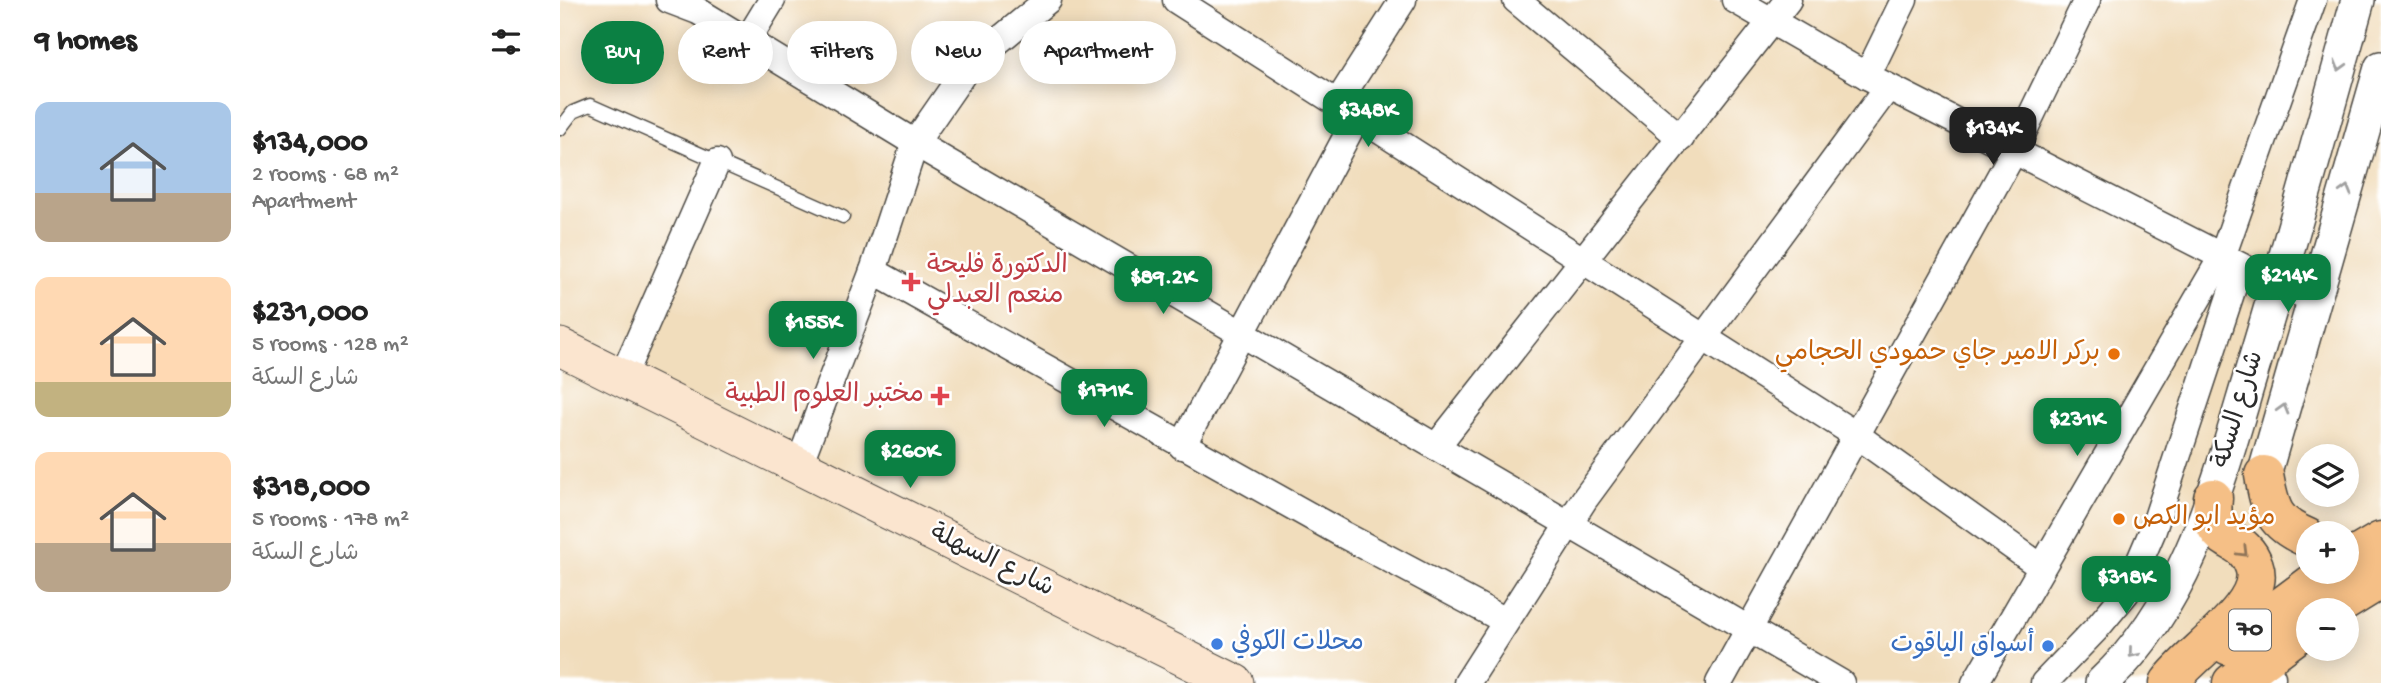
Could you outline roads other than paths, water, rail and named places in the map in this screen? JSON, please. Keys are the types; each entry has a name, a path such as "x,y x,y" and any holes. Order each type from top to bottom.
{"highway":[{"path":"2264,475 2270,507 2288,530 2296,533"},
{"path":"2169,683 2182,665 2240,613 2255,589 2254,564 2245,550 2219,533 2214,525 2213,498"},
{"path":"2338,598 2367,553"},
{"name":"70","path":"2180,683 2312,584"},
{"path":"2359,609 2381,593"},
{"name":"70","path":"2231,683 2296,635"},
{"path":"2270,681 2296,658"}],"main road":[{"name":"شارع السهلة","path":"560,347 1235,683"}],"street":[{"path":"669,0 698,11 714,21"},
{"path":"759,21 772,0"},
{"path":"798,467 873,271 915,143 969,65 1048,0"},
{"path":"1176,0 1585,259 1856,435 2041,567"},
{"path":"1182,446 1403,0"},
{"path":"1516,0 1681,138"},
{"path":"1735,0 1877,81 2231,262 2278,285 2315,299"},
{"path":"1436,447 1788,0"},
{"path":"1467,683 1569,524 1704,336 1877,81 1904,0"},
{"path":"1719,683 2014,151 2087,0"},
{"path":"2044,683 2126,593 2153,530 2231,262 2314,0"},
{"name":"شارع السكة","path":"2102,683 2144,640 2181,574 2213,498 2278,285 2358,0"},
{"path":"773,57 915,143 1841,683"},
{"name":"شارع السكة","path":"2264,475 2381,68"},
{"path":"622,378 717,162"},
{"path":"1975,683 2041,567 2231,262"},
{"path":"873,271 1182,446 1506,621"}],"lane":[{"path":"560,129 573,112 590,105 843,217"}],"place":[{"name":"الدكتورة فليحة منعم العبدلي","path":"911,282"},
{"name":"بركر الامير جاي حمودي الحجامي","path":"2114,354"},
{"name":"مختبر العلوم الطبية","path":"940,396"},
{"name":"مؤيد ابو الكص","path":"2119,519"},
{"name":"محلات الكوفي","path":"1217,644"},
{"name":"أسواق الياقوت","path":"2048,646"}]}
